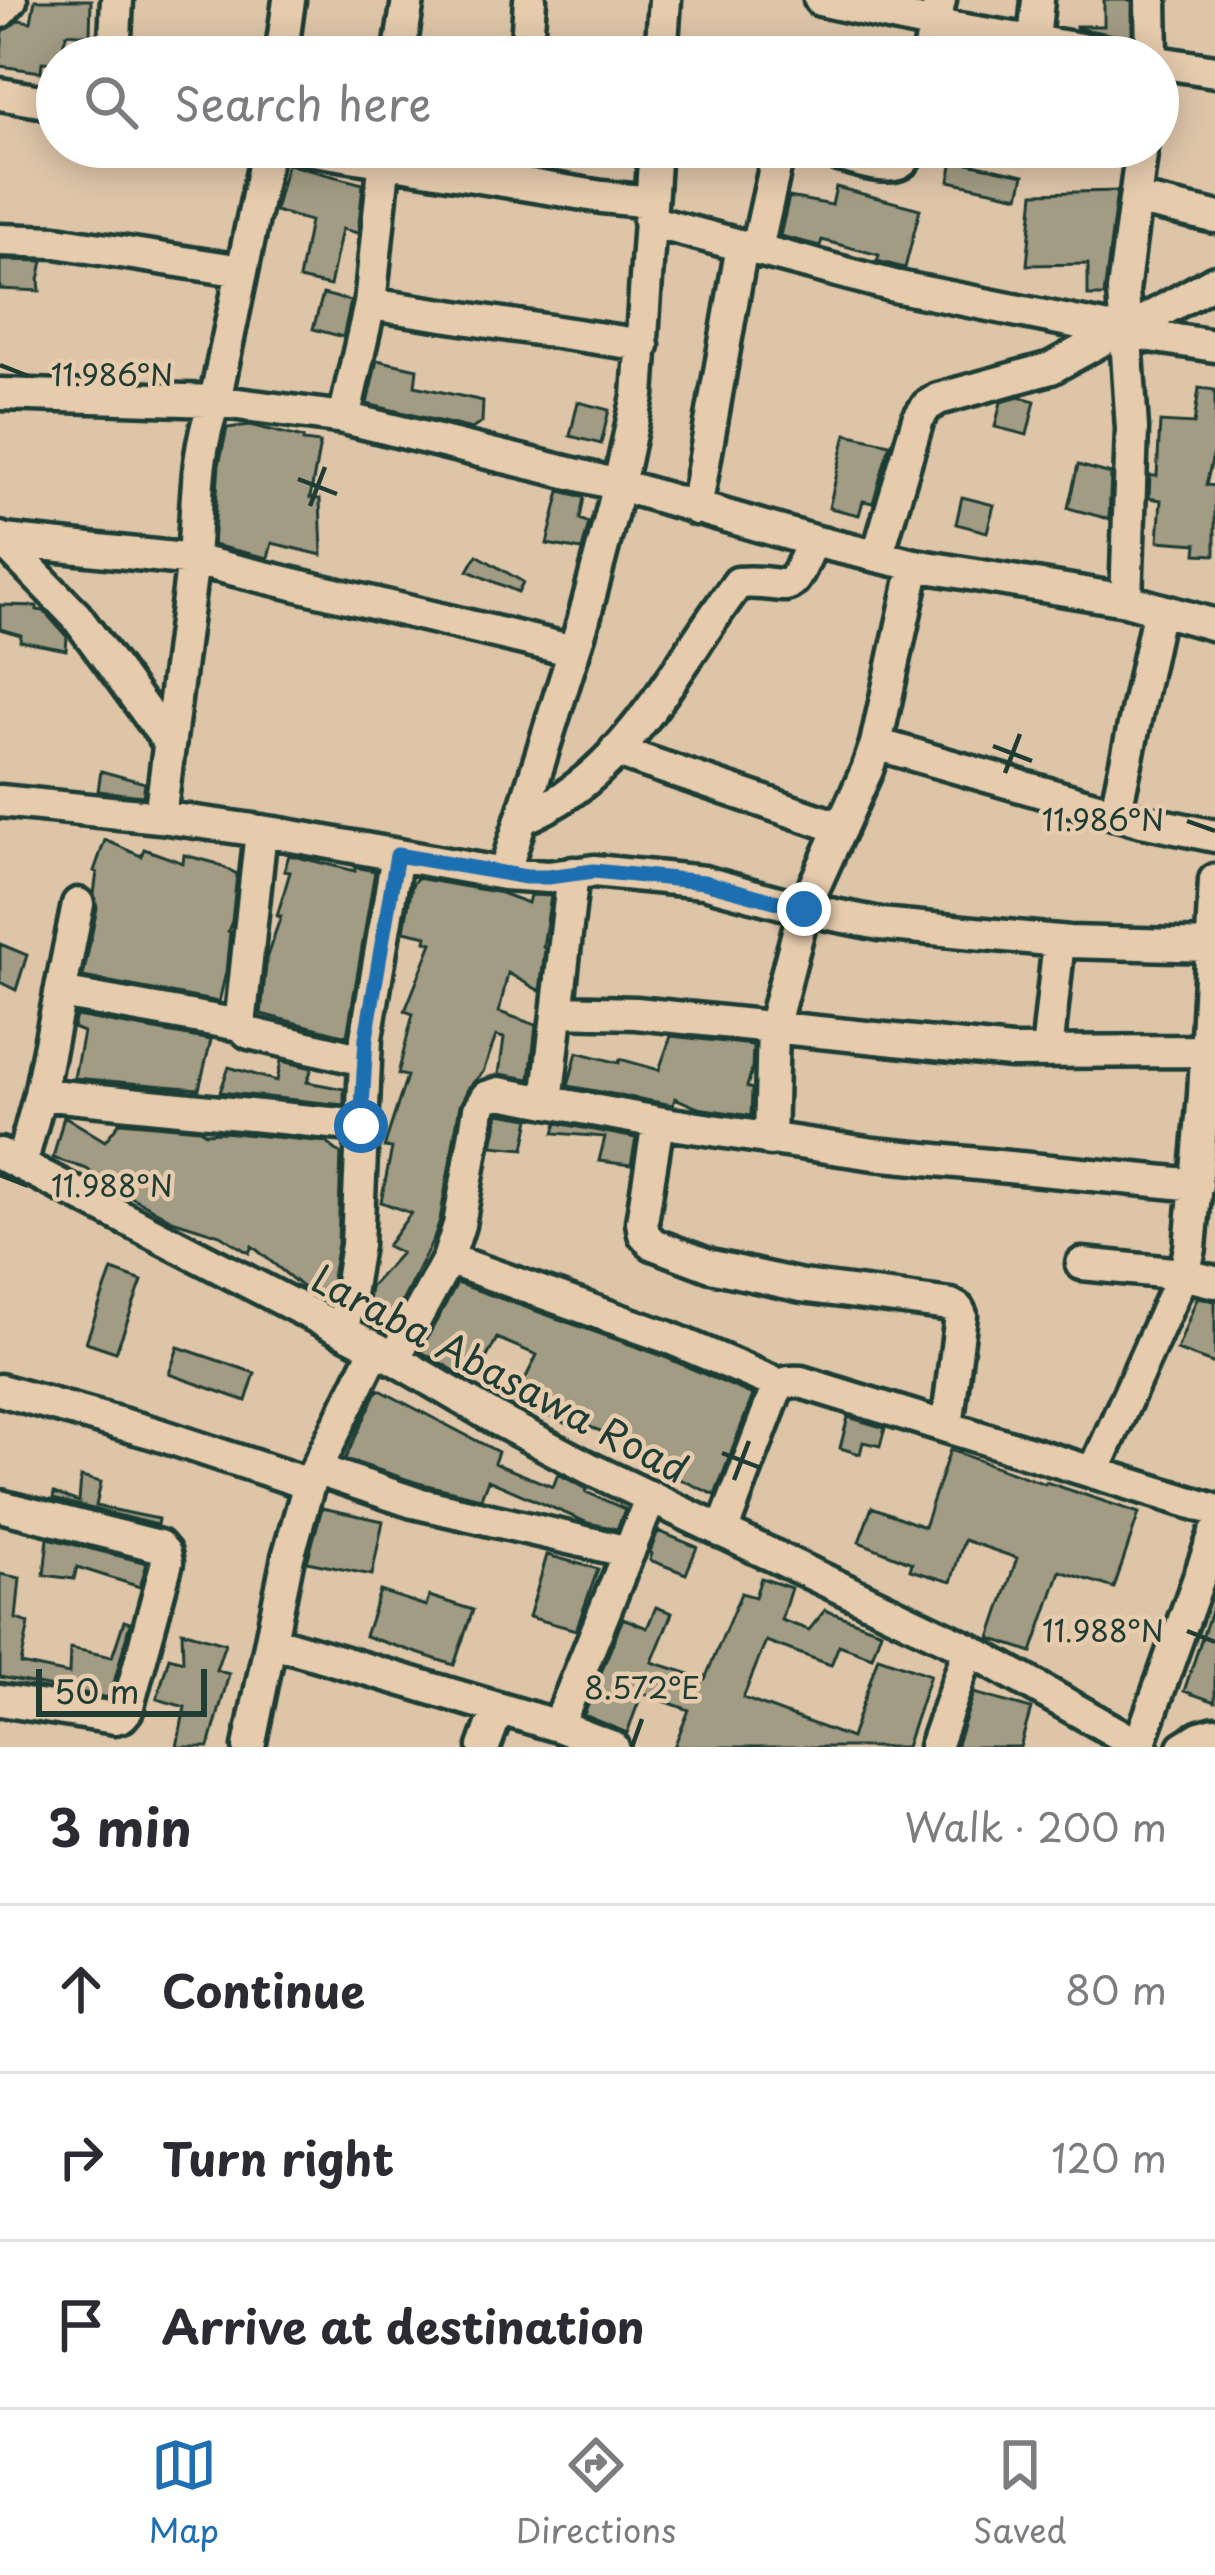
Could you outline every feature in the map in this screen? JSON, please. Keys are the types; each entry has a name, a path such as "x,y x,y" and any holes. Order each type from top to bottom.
{"street":[{"path":"0,12 10,0"},
{"path":"115,36 117,0"},
{"path":"284,36 289,0"},
{"path":"402,36 408,0"},
{"path":"527,36 530,0"},
{"path":"663,36 665,0"},
{"path":"820,0 937,13 1017,36"},
{"path":"1034,36 1038,0"},
{"path":"1151,0 1153,36"},
{"path":"1179,64 1215,71"},
{"path":"0,94 36,100"},
{"path":"160,818 193,560 203,431 215,401 264,168"},
{"path":"344,418 370,304 384,168"},
{"path":"452,168 602,197 750,247 894,286 1215,346"},
{"path":"504,874 574,651 638,396 653,168"},
{"path":"696,509 750,247 774,168"},
{"path":"1126,600 1132,429 1121,331 1140,168"},
{"path":"1136,200 1215,217"},
{"path":"0,240 56,242 242,272"},
{"path":"878,554 918,419 927,406 1051,368 1215,281"},
{"path":"370,304 643,345"},
{"path":"0,394 215,401 344,418 619,484 813,541 915,565 1126,600 1215,625"},
{"path":"2,539 193,560 574,651"},
{"path":"2,539 76,616 169,743"},
{"path":"521,819 567,796 628,740 738,583 788,586 796,581 813,541"},
{"path":"770,1140 773,1028 804,909 876,744 915,565"},
{"path":"1115,814 1159,609"},
{"path":"876,744 1115,814 1215,836"},
{"path":"615,751 841,828"},
{"path":"0,801 261,831 504,874 548,877 594,871 704,882 880,924 1059,941 1210,946"},
{"path":"240,1024 261,831"},
{"path":"343,1331 357,1245 364,1060 397,855"},
{"path":"547,1102 573,873"},
{"path":"1094,1472 1190,1248 1209,1095 1206,1051 1215,880"},
{"path":"6,1164 40,1094 78,904"},
{"path":"1047,1052 1059,941"},
{"path":"60,993 240,1024 249,1033 364,1060"},
{"path":"558,1011 636,1013 988,1050 1206,1051"},
{"path":"249,1747 288,1557 314,1477 448,1259 460,1225 479,1109 486,1097 499,1093 770,1140 1197,1185"},
{"path":"40,1094 361,1126"},
{"path":"658,1122 642,1222 652,1244 711,1266 802,1286 958,1309 947,1427"},
{"name":"Laraba Abasawa Road","path":"6,1164 343,1331 498,1420 969,1649 1141,1746"},
{"path":"448,1259 667,1337 780,1384 801,1382 1215,1510"},
{"path":"1082,1264 1215,1282"},
{"path":"722,1532 780,1384"},
{"path":"0,1390 314,1477 628,1552"},
{"path":"558,1726 651,1497"},
{"path":"0,1506 159,1546 167,1562 122,1716 0,1700"},
{"path":"1141,1746 1215,1533"},
{"path":"271,1641 614,1747"},
{"path":"935,1747 969,1649"},
{"path":"484,1747 498,1709"},
{"path":"1184,1747 1215,1732"}],"building":[{"path":"35,0 91,0 90,35 36,36 36,71 0,66 3,31 19,20 31,22"},
{"path":"1104,0 1132,0 1132,36 1076,28 1104,26"},
{"path":"286,168 363,184 358,233 342,229 330,286 299,279 310,221 275,211"},
{"path":"951,168 991,168 1024,175 1019,196 949,181"},
{"path":"836,187 920,209 905,268 877,261 879,255 822,240 820,246 780,236 789,197 832,205"},
{"path":"1117,191 1104,296 1088,296 1088,264 1027,265 1034,193"},
{"path":"0,260 43,261 40,291 0,289"},
{"path":"323,294 351,301 343,337 313,329"},
{"path":"377,360 417,369 415,386 483,401 482,422 472,429 367,404"},
{"path":"1199,388 1215,390 1215,447 1206,485 1215,486 1215,555 1196,554 1197,544 1158,541 1161,500 1149,498 1150,476 1157,476 1160,422 1194,424"},
{"path":"1020,397 1035,401 1027,435 995,427 1001,402"},
{"path":"578,402 609,410 601,444 570,436"},
{"path":"250,425 320,443 310,498 320,499 322,555 272,543 268,558 213,545 227,428"},
{"path":"846,434 890,444 873,503 863,501 859,515 829,508"},
{"path":"1078,465 1111,474 1109,519 1068,508"},
{"path":"560,491 584,497 580,519 589,523 582,550 547,544"},
{"path":"962,497 994,505 987,532 956,524"},
{"path":"477,555 523,582 518,592 468,571"},
{"path":"0,605 37,606 67,637 66,650 20,641 21,635 0,629"},
{"path":"101,771 145,783 143,796 98,791"},
{"path":"105,840 141,856 144,849 183,863 184,855 237,874 219,1002 83,977 97,908 94,871"},
{"path":"289,855 355,871 355,867 375,871 347,1036 261,1014 267,956 281,916 277,916 290,872 284,871"},
{"path":"417,878 501,893 528,903 530,895 551,896 540,991 508,973 499,1012 536,1025 530,1079 499,1074 504,1038 496,1036 483,1072 460,1105 434,1238 387,1332 365,1320 370,1287 401,1253 387,1246 411,1213 381,1202 392,1148 384,1147 407,1076 398,1074 413,1014 405,1011 432,943 426,941 427,936 404,931"},
{"path":"0,944 27,955 16,990 0,982"},
{"path":"76,1016 211,1040 199,1089 74,1078 83,1032 73,1028"},
{"path":"671,1036 753,1045 747,1087 752,1089 751,1116 698,1108 675,1098 673,1105 568,1086 577,1052 659,1070"},
{"path":"281,1061 312,1068 307,1082 344,1089 344,1105 220,1092 229,1067 277,1081"},
{"path":"499,1113 530,1118 524,1149 492,1146"},
{"path":"64,1116 105,1141 120,1122 326,1142 341,1154 338,1243 328,1301 301,1286 252,1246 249,1253 220,1235 172,1220 111,1189 87,1169 53,1158"},
{"path":"557,1123 636,1138 631,1165 599,1161 605,1137 554,1133"},
{"path":"112,1270 142,1281 116,1352 86,1342"},
{"path":"457,1283 660,1355 753,1395 715,1495 638,1460 644,1447 587,1426 585,1431 514,1402 537,1355 497,1338 474,1382 420,1351"},
{"path":"1197,1298 1215,1301 1215,1364 1177,1350"},
{"path":"178,1347 255,1373 246,1401 169,1374"},
{"path":"378,1389 498,1452 494,1463 553,1487 558,1474 625,1509 617,1529 588,1523 488,1480 481,1498 345,1459"},
{"path":"848,1417 885,1428 880,1446 863,1442 860,1454 840,1448"},
{"path":"950,1450 1139,1513 1114,1588 1060,1571 1032,1652 990,1638 1017,1558 964,1540 951,1582 910,1570 912,1563 859,1542 872,1507 924,1527"},
{"path":"81,1477 101,1482 96,1506 158,1519 157,1525 53,1499 54,1493 79,1502"},
{"path":"322,1508 383,1521 372,1575 307,1562"},
{"path":"658,1531 697,1547 686,1574 650,1560"},
{"path":"48,1538 147,1563 140,1587 77,1567 74,1579 44,1575"},
{"path":"547,1555 598,1569 576,1630 529,1617"},
{"path":"0,1574 20,1578 16,1619 29,1623 21,1664 69,1674 70,1648 112,1657 124,1621 130,1623 110,1698 0,1677"},
{"path":"761,1578 791,1588 781,1620 809,1630 825,1610 881,1631 872,1657 839,1645 831,1665 766,1641 743,1698 851,1738 878,1657 930,1675 906,1747 674,1747 689,1710 642,1693 627,1733 584,1715 623,1618 647,1628 656,1607 672,1613 652,1662 705,1679 741,1593 755,1597"},
{"path":"380,1591 426,1606 429,1596 473,1610 454,1665 365,1636"},
{"path":"1215,1609 1215,1702 1184,1691"},
{"path":"182,1631 225,1643 216,1670 229,1674 209,1747 177,1747 185,1707 157,1699 169,1657 183,1661"},
{"path":"974,1693 1031,1709 1020,1747 956,1747"}],"route":[{"path":"361,1126 366,1038 397,855 526,877 594,871 704,882 804,909"}]}
